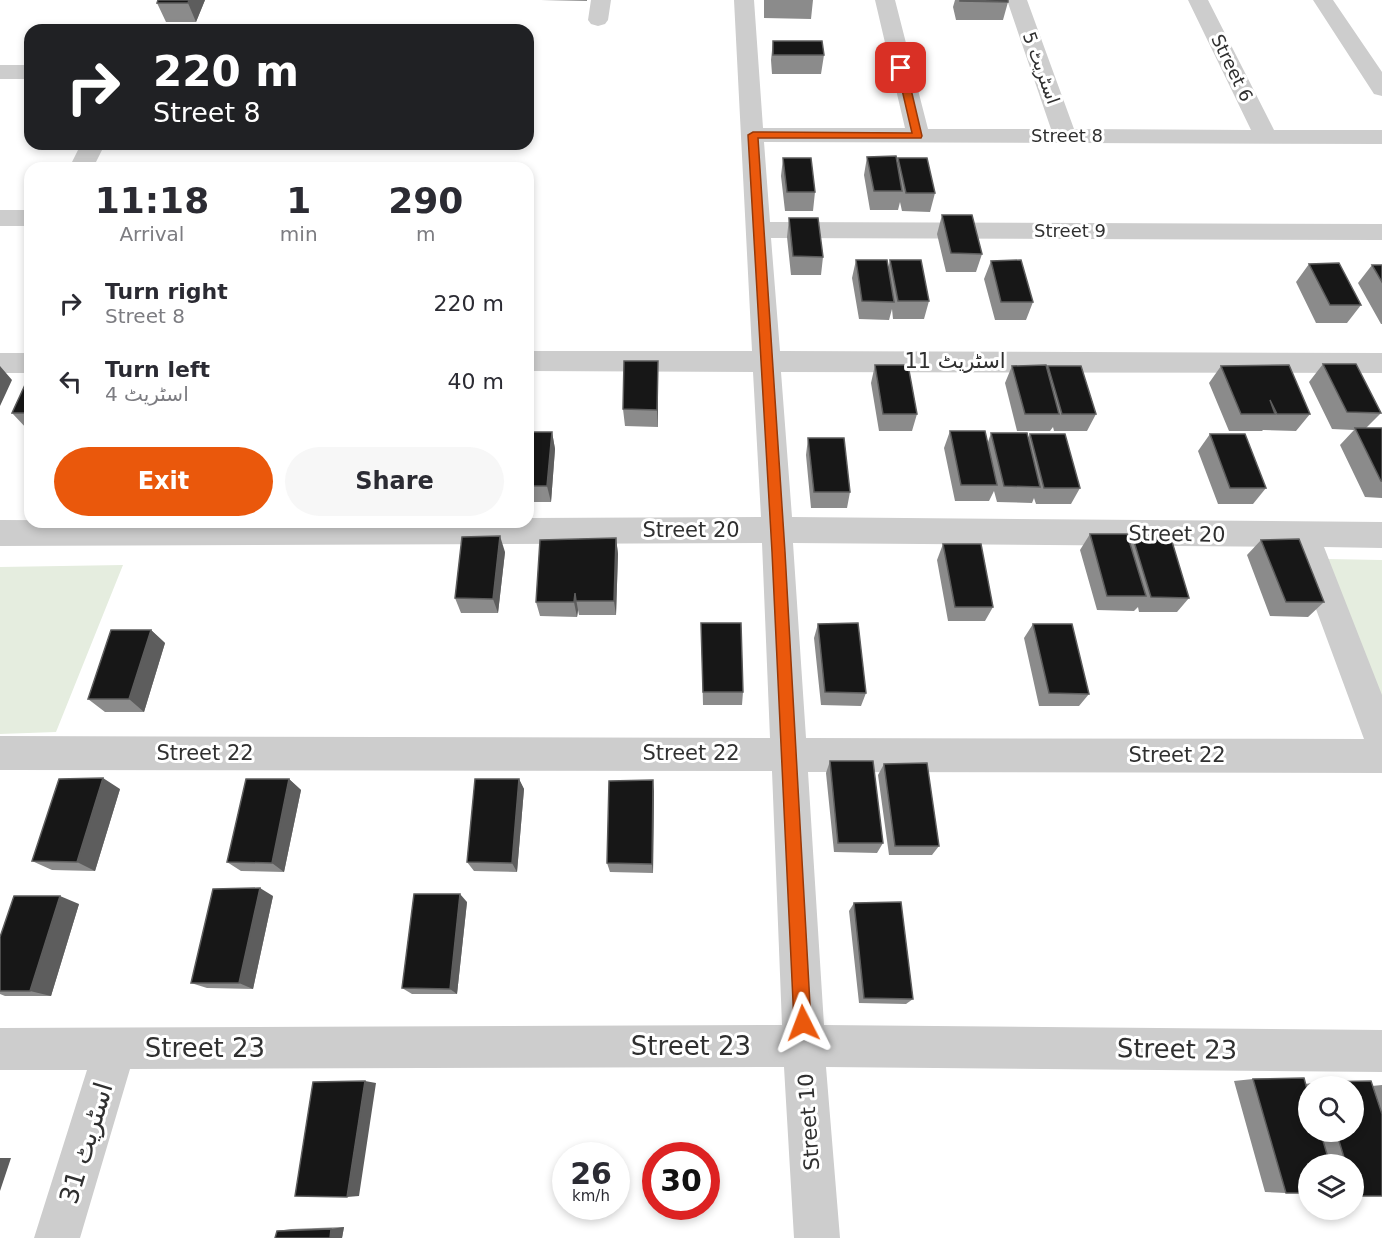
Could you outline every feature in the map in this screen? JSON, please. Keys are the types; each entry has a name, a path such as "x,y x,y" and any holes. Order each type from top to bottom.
{"street":[{"name":"Street 10","path":"744,0 817,1238"},
{"path":"885,0 918,136"},
{"name":"اسٹریٹ 5","path":"1017,0 1065,136"},
{"name":"Street 6","path":"1198,0 1266,136"},
{"path":"1323,0 1382,89"},
{"path":"0,72 24,72"},
{"name":"Street 8","path":"753,135 1382,136"},
{"path":"0,218 24,218"},
{"name":"Street 9","path":"759,230 1382,232"},
{"name":"اسٹریٹ 11","path":"534,361 1382,363"},
{"path":"0,363 24,363"},
{"name":"Street 20","path":"0,533 777,530 1382,535"},
{"path":"1304,535 1382,740"},
{"name":"Street 22","path":"0,753 1382,756"},
{"name":"Street 23","path":"0,1049 804,1046 1382,1051"},
{"name":"اسٹریٹ 31","path":"57,1238 115,1048"}],"shaded area":[{"path":"1326,559 1382,560 1382,698"},
{"path":"123,565 56,732 0,734 0,567"}],"building":[{"path":"158,0 189,0 188,3 157,3"},
{"path":"1008,0 1008,2 960,1"},
{"path":"773,41 822,41 824,55 773,55"},
{"path":"896,156 902,191 874,191 867,157"},
{"path":"783,158 811,158 815,192 787,192"},
{"path":"898,158 927,158 935,193 906,193"},
{"path":"942,215 972,215 982,254 951,253"},
{"path":"789,218 818,218 823,257 793,256"},
{"path":"856,260 887,260 894,302 862,301"},
{"path":"890,260 921,260 929,301 898,301"},
{"path":"1021,260 1033,302 1001,302 991,261"},
{"path":"1339,263 1361,305 1330,305 1309,264"},
{"path":"1372,265 1382,265 1382,282"},
{"path":"624,361 658,361 657,410 623,409"},
{"path":"1323,364 1356,364 1381,413 1347,412"},
{"path":"875,365 908,365 917,414 883,414"},
{"path":"1046,365 1059,414 1025,414 1012,366"},
{"path":"1289,365 1310,414 1277,414 1270,400 1275,414 1241,414 1221,366"},
{"path":"1048,366 1081,366 1096,414 1062,414"},
{"path":"24,387 24,413 12,413"},
{"path":"1355,428 1382,428 1382,481 1381,481"},
{"path":"950,431 985,431 997,485 961,485"},
{"path":"534,432 552,432 547,486 534,486"},
{"path":"991,433 1027,433 1040,487 1004,486"},
{"path":"1030,434 1065,434 1080,488 1044,488"},
{"path":"1210,434 1245,434 1266,488 1230,488"},
{"path":"808,438 844,438 850,492 814,492"},
{"path":"1090,534 1127,534 1146,596 1107,596"},
{"path":"1132,535 1170,535 1189,598 1151,597"},
{"path":"500,536 493,599 455,598 462,537"},
{"path":"616,538 614,601 576,601 575,593 574,602 536,602 540,540"},
{"path":"1299,539 1324,602 1286,602 1261,540"},
{"path":"943,544 981,544 993,607 955,607"},
{"path":"701,623 741,623 743,692 703,692"},
{"path":"858,623 866,693 825,692 818,624"},
{"path":"1033,624 1072,624 1089,694 1049,693"},
{"path":"111,630 151,630 129,699 88,699"},
{"path":"830,761 873,761 883,843 838,843"},
{"path":"927,763 939,846 895,846 884,764"},
{"path":"103,778 77,862 32,861 59,779"},
{"path":"246,779 289,779 272,863 227,862"},
{"path":"475,779 519,779 512,863 467,862"},
{"path":"653,780 652,864 607,863 609,781"},
{"path":"260,888 239,983 191,983 213,889"},
{"path":"414,894 460,894 450,989 402,988"},
{"path":"14,896 60,896 30,991 0,991 0,937"},
{"path":"901,902 913,999 864,998 854,903"},
{"path":"1298,1078 1298,1142 1323,1142 1327,1154 1298,1154 1298,1193 1286,1193 1253,1079"},
{"path":"365,1081 347,1197 295,1196 313,1082"},
{"path":"1364,1081 1371,1081 1382,1114 1382,1196 1364,1196 1364,1154 1343,1154 1339,1142 1364,1142"},
{"path":"331,1229 330,1238 275,1238 277,1231"}],"route":[{"path":"803,1023 753,135 918,136 901,68"}]}
